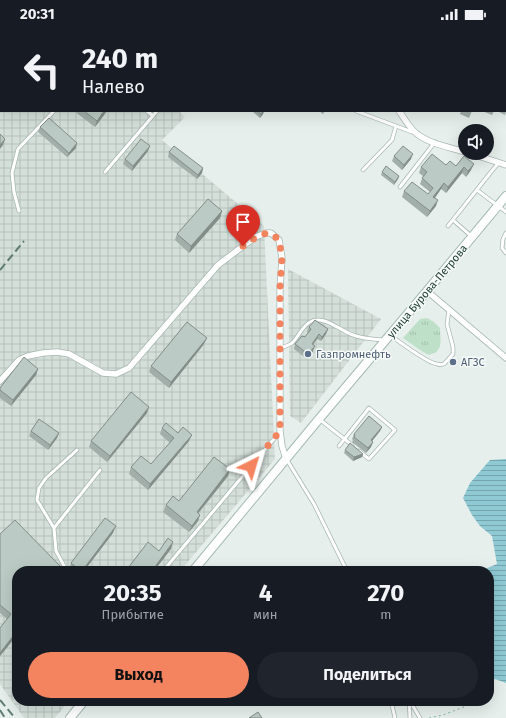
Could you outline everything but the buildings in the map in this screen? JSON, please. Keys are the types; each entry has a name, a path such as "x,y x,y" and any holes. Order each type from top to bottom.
{"main road":[{"name":"улица Бурова-Петрова","path":"197,566 506,196"},
{"path":"70,718 80,706"}],"street":[{"path":"400,112 417,134 428,140 458,150"},
{"path":"492,160 506,165"},
{"path":"0,381 19,360 28,356 43,353 58,352 69,354 103,373 116,374 129,368 218,265 255,237 266,233 271,233 279,240 282,258 280,288 280,431 282,446 286,458"},
{"path":"427,291 506,358"}],"lane":[{"path":"19,210 14,192 12,173 18,149 53,112"},
{"path":"148,112 153,116"},
{"path":"105,172 156,112"},
{"path":"359,112 417,134"},
{"path":"363,170 392,140 396,126"},
{"path":"400,187 435,142"},
{"path":"448,226 499,162"},
{"path":"477,190 506,212"},
{"path":"453,220 472,236"},
{"path":"506,233 503,239 502,248 506,254"},
{"path":"281,348 292,343 298,334 310,322 318,320 330,323 355,336 388,337 427,360 437,364 444,364 454,354 447,324 449,310"},
{"path":"319,419 344,439 369,459 395,430 369,408 344,439 339,446"},
{"path":"167,566 280,431"},
{"path":"64,566 56,551 54,528 37,500 39,488 46,478 77,450"},
{"path":"286,458 314,504 345,566"},
{"path":"54,528 100,470"},
{"path":"392,706 395,718"},
{"path":"409,706 410,718"},
{"path":"412,706 420,718"}],"path":[{"path":"429,718 443,715 466,706"}],"shaded area":[{"path":"0,112 180,112 185,117 162,140 264,226 275,459 184,566 12,566 12,701 0,684"},
{"path":"288,269 381,319 301,423 290,416"},
{"path":"16,706 65,706 55,718 24,718"}],"green space":[{"path":"427,318 440,328 441,338 440,347 438,350 429,355 403,338 420,319"}],"water":[{"path":"506,459 506,683 494,680 494,566 492,566 497,564 492,536 480,526 463,498 470,483 490,460"}],"railway":[{"path":"0,270 24,241"},
{"path":"0,700 15,718"},
{"path":"0,710 5,718"}],"place":[{"name":"Газпромнефть","path":"308,354"},
{"name":"АГЗС","path":"453,362"}],"route":[{"path":"243,246 255,237 266,233 271,233 279,240 282,258 280,288 280,431 251,466"}]}
